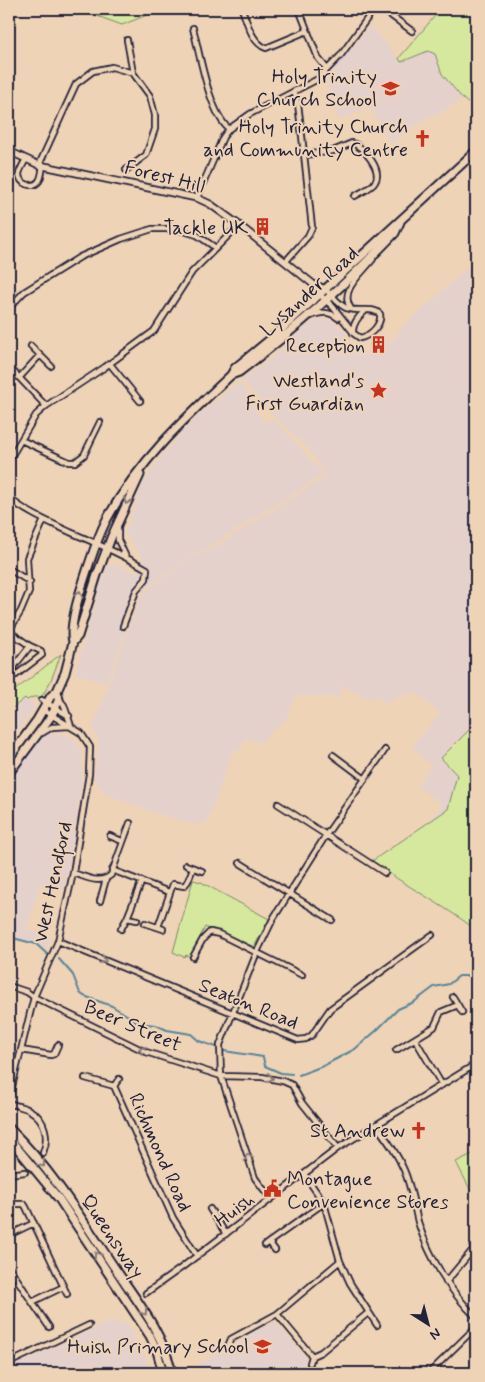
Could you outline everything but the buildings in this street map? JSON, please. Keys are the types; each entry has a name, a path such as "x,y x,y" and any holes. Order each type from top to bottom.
{"main road":[{"name":"Lysander Road","path":"73,642 71,635 79,595 96,544 106,520 128,484 190,412 231,375 235,368 400,222 476,151"},
{"name":"Lysander Road","path":"231,375 239,372 278,342 326,301 381,248 395,233 400,222"},
{"name":"Lysander Road","path":"9,773 52,715 73,642 78,636 97,575 136,482 150,458"},
{"name":"Lysander Road","path":"9,758 51,696 58,695"},
{"name":"Queensway","path":"9,1128 66,1194 142,1308 161,1342 172,1373"},
{"name":"Queensway","path":"9,1138 46,1181 82,1231 150,1336 157,1351 163,1373"}],"street":[{"path":"242,9 255,40 260,46 266,48 307,31"},
{"path":"299,9 318,58 327,69"},
{"path":"197,198 219,146 229,129 250,114 318,79 341,55 374,9"},
{"path":"382,9 412,31"},
{"path":"193,28 214,107 223,124 229,129"},
{"path":"126,170 146,155 155,129 155,115 150,96 132,72 127,40"},
{"path":"26,159 19,175 20,179 25,184 33,185 39,182 42,176 41,165 76,84 93,72 112,67 132,72"},
{"path":"286,260 308,236 312,227 298,104 294,91"},
{"path":"304,155 333,151 347,144 357,144 370,158 376,169 377,177 374,184 356,196"},
{"name":"Forest Hill","path":"9,151 41,165 197,198 210,204 239,225 286,260 322,291"},
{"path":"358,186 362,192"},
{"path":"9,460 36,414 110,364 154,331 192,272 239,225"},
{"path":"9,308 24,292 80,257 121,239 152,229 177,229 197,235 216,248"},
{"path":"352,310 348,305 349,289 381,248"},
{"path":"322,291 332,295 341,304 352,310 379,312 381,318 379,324 360,338 353,333 326,301 322,291"},
{"path":"353,333 353,326 365,311"},
{"path":"306,318 326,312 342,320"},
{"path":"31,346 51,366"},
{"path":"20,377 40,355"},
{"path":"110,364 140,401"},
{"path":"9,367 46,406"},
{"path":"21,440 69,462 76,462 84,455 100,422"},
{"path":"9,498 44,520 108,548 148,569 146,579 136,591 122,626"},
{"path":"30,646 9,673 16,675 42,655 41,650 30,646 9,631 21,611 29,592 30,582 26,558 44,520"},
{"path":"118,522 116,536 119,546 127,558"},
{"path":"9,569 30,582"},
{"path":"35,737 52,727 71,726 69,716 58,695"},
{"path":"44,705 55,708 69,716"},
{"name":"West Hendford","path":"9,1101 34,997 58,941 73,873 89,774 90,747 81,734 52,715 44,705"},
{"path":"271,1199 254,1178 222,1076 220,1046 257,952 273,919 326,835 385,750"},
{"path":"333,755 365,779"},
{"path":"278,804 385,874"},
{"path":"73,873 95,880 106,879 111,875 130,823"},
{"path":"110,836 122,841"},
{"path":"240,863 332,920"},
{"path":"186,865 202,871"},
{"path":"158,927 173,884 181,887 186,884 193,868"},
{"path":"112,870 169,892"},
{"path":"100,901 106,879"},
{"path":"121,929 142,881"},
{"path":"127,918 137,920"},
{"path":"145,924 163,929"},
{"path":"193,958 203,939 210,932 219,934 302,974"},
{"name":"Seaton Road","path":"58,941 298,1040 306,1039 312,1035 330,1009 432,935"},
{"name":"Beer Street","path":"9,986 27,992 146,1052 222,1076 262,1077 283,1081 292,1085 302,1103 338,1148"},
{"path":"453,997 462,1012"},
{"path":"396,1050 434,1027 441,1012 458,1004"},
{"path":"415,1039 442,1085"},
{"path":"21,1050 51,1055 54,1054 58,1045"},
{"name":"Huish","path":"146,1293 338,1148 476,1064"},
{"name":"Richmond Road","path":"85,1078 114,1086"},
{"name":"Richmond Road","path":"114,1086 118,1079"},
{"name":"Richmond Road","path":"114,1086 172,1218 197,1256"},
{"path":"9,1101 30,1110 42,1123 46,1131 43,1153"},
{"path":"376,1125 393,1147 405,1172 419,1225 436,1265 446,1282 476,1317"},
{"path":"9,1174 25,1172"},
{"path":"304,1174 324,1204 340,1261 350,1283 368,1314 377,1325"},
{"path":"9,1204 24,1204 67,1294"},
{"path":"265,1245 324,1204"},
{"path":"210,1209 226,1234"},
{"path":"9,1235 34,1223"},
{"path":"269,1242 275,1250"},
{"path":"446,1282 476,1246"},
{"path":"228,1346 231,1339 277,1314 340,1261"},
{"path":"9,1268 49,1327"},
{"path":"32,1302 63,1287"},
{"path":"277,1314 312,1356"},
{"path":"312,1356 321,1352 368,1314"},
{"path":"9,1363 89,1325"},
{"path":"429,1373 476,1327"},
{"path":"310,1364 312,1356"}],"shaded area":[{"name":"Holy Trinity Church School","path":"371,25 401,62 428,51 435,54 442,74 462,98 443,112 426,118 391,144 369,107 339,120 325,79"},
{"path":"476,260 475,929 461,918 396,879 372,860 427,824 442,805 417,786 431,766 412,746 440,714 417,693 394,697 393,702 382,702 381,697 368,699 341,685 340,697 296,696 286,719 261,743 245,738 240,751 233,750 208,821 205,824 191,824 152,812 105,794 94,775 99,746 96,734 92,729 141,595 188,559 201,551 209,551 327,475 308,449 270,412 242,380 317,319 324,318 332,321 346,332 345,340 342,343 347,348 355,346 364,354 370,349 368,347 372,340 382,332 390,342 398,335 396,333"},
{"path":"240,381 264,423 273,418 324,474 206,549 196,552 138,595 107,684 75,674 99,589 107,568 112,564 118,565 136,573 143,559 125,533 143,482 180,434 202,412"},
{"path":"26,697 35,707 9,744 9,710"},
{"path":"54,732 70,736 81,748 83,755 82,781 64,891 40,885 27,929 52,937 44,950 36,944 9,937 9,832 13,820 9,818 9,778 38,740 46,734"},
{"path":"123,1322 129,1327 153,1373 9,1373 9,1368 106,1323"},
{"name":"Huish Primary School","path":"276,1322 306,1358 307,1366 298,1373 186,1373 224,1348 264,1326"}],"green space":[{"path":"91,9 162,9 122,25 89,13"},
{"path":"441,9 476,9 476,110 462,98 442,74 435,54 428,51 401,62 399,58"},
{"path":"61,654 50,682 41,697 33,697 27,700 25,698 9,711 9,695"},
{"path":"476,723 475,929 372,861 448,809 457,775 441,758"},
{"path":"193,880 201,882 269,919 254,947 214,929 205,927 190,957 186,955 184,957 173,952"},
{"path":"476,1152 476,1195 471,1191 456,1162"}],"waterway":[{"path":"9,937 36,944 47,954"},
{"path":"59,959 73,975 80,993 84,996 112,1006 137,1023 156,1025 167,1030 191,1034 199,1041 216,1047"},
{"path":"299,1075 323,1066 355,1049 398,1009 414,1002 434,987 449,984 459,976 476,976"},
{"path":"224,1051 263,1057 265,1066 281,1073 292,1074"}],"place":[{"name":"Holy Trinity Church School","path":"391,88"},
{"name":"Holy Trinity Church and Community Centre","path":"422,138"},
{"name":"Tackle UK","path":"262,227"},
{"name":"Reception","path":"379,345"},
{"name":"Westland's First Guardian","path":"378,391"},
{"name":"St Andrew","path":"419,1130"},
{"name":"Montague Convenience Stores","path":"273,1189"},
{"name":"Huish Primary School","path":"263,1346"}]}
